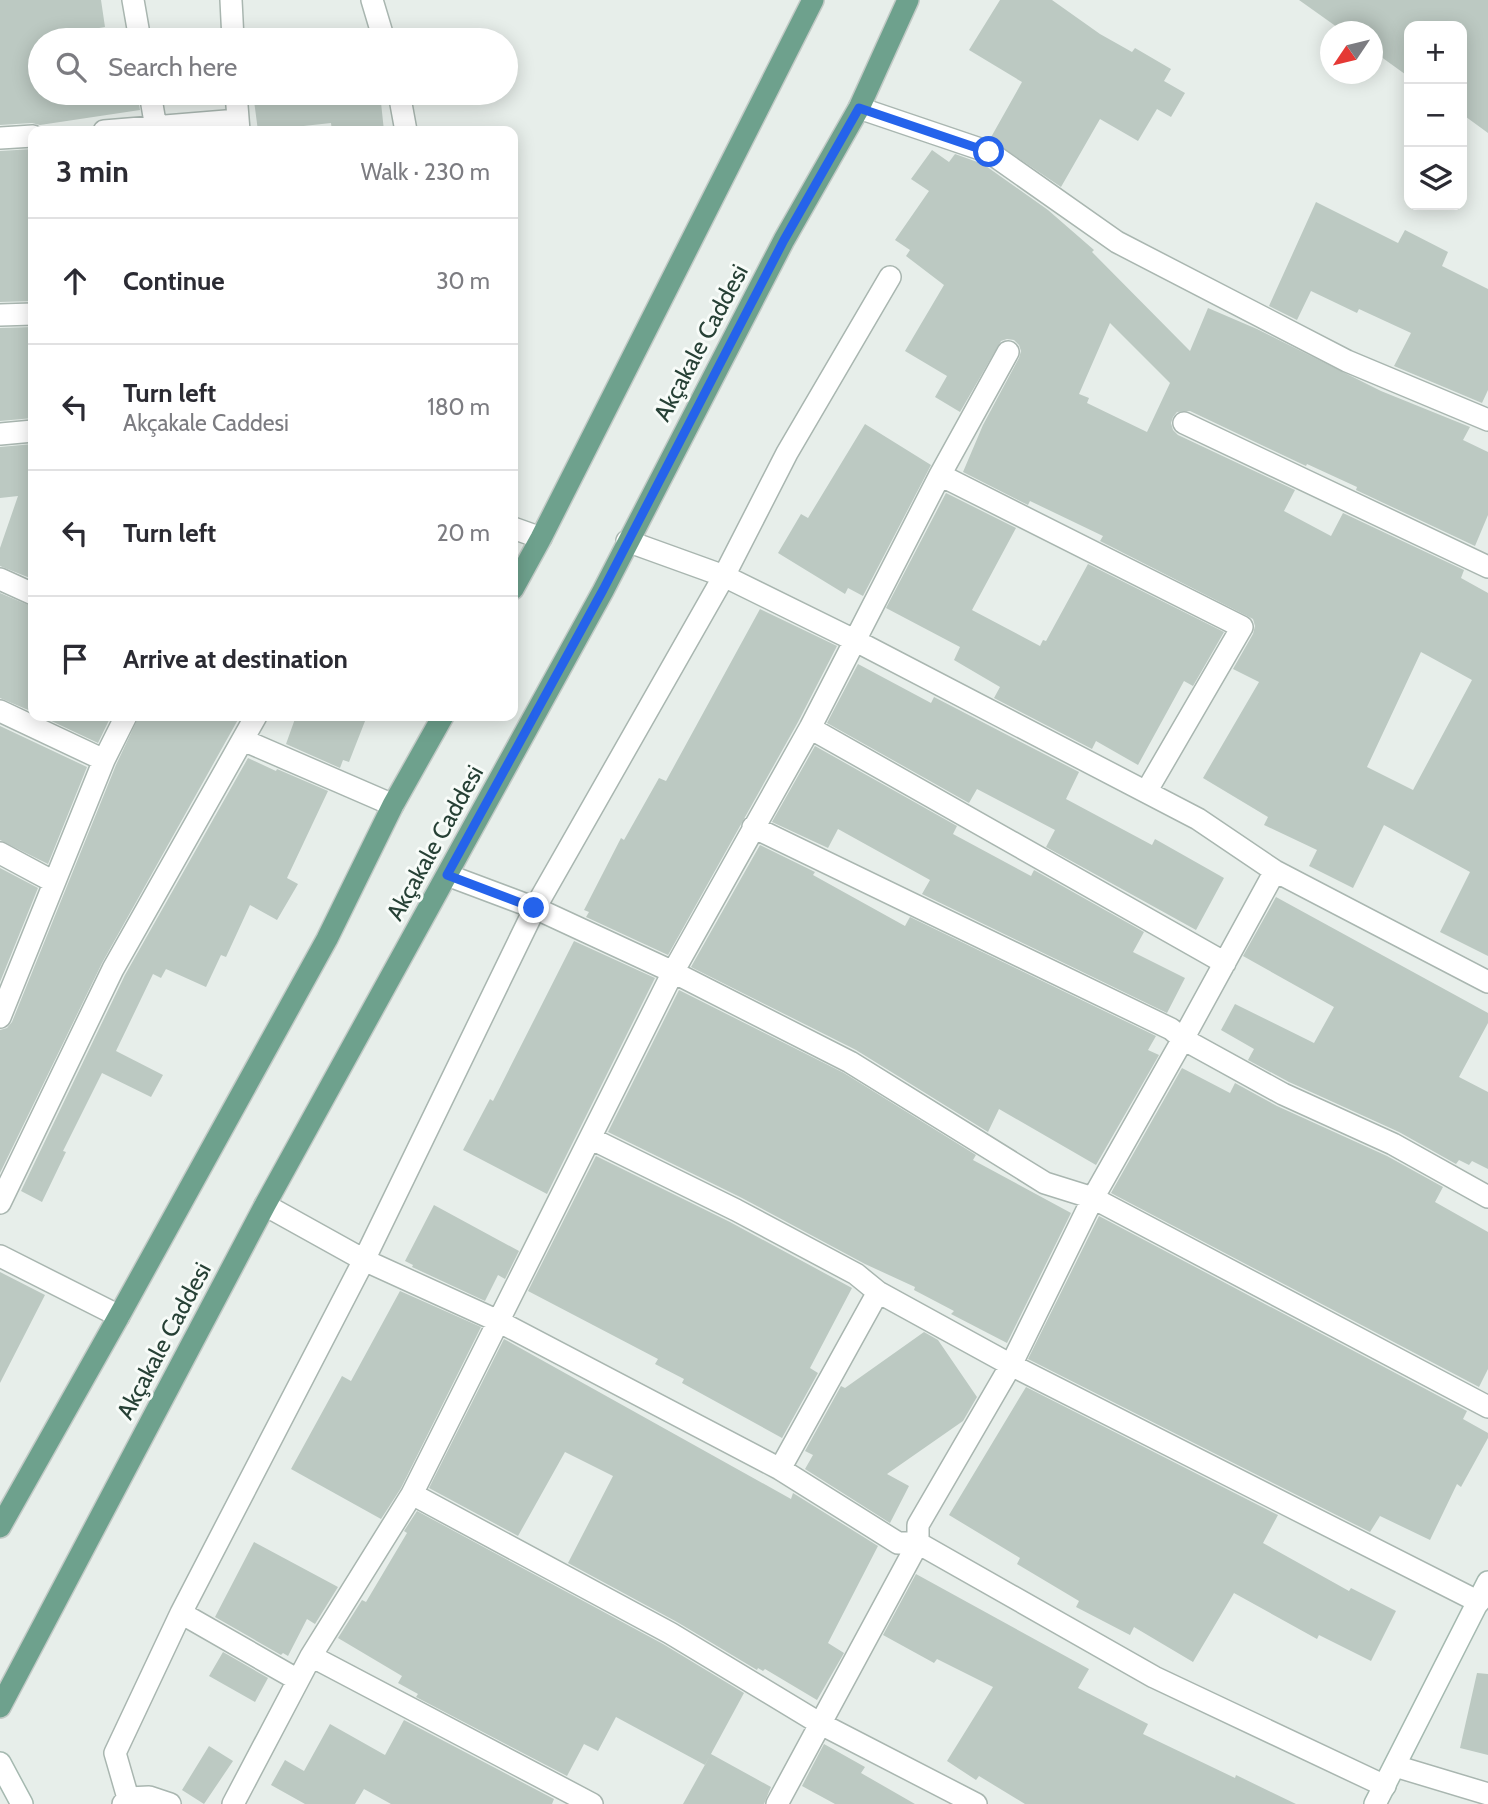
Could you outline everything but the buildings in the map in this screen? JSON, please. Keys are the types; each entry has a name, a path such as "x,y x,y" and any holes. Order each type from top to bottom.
{"main road":[{"path":"518,580 813,0"},
{"name":"Akçakale Caddesi","path":"0,1707 265,1205 603,590 784,240 859,108 908,0"},
{"name":"Akçakale Caddesi","path":"0,1527 120,1316 327,939 393,805 440,721"}],"street":[{"path":"133,0 138,28"},
{"path":"231,0 232,28"},
{"path":"372,0 380,28"},
{"path":"151,105 156,126"},
{"path":"237,105 238,126"},
{"path":"401,105 405,126"},
{"path":"859,108 989,152 1118,242 1347,361 1488,420"},
{"path":"0,138 28,136"},
{"path":"170,1804 149,1797 125,1801 115,1752 181,1613 364,1260 534,908 724,576 787,453 890,277"},
{"path":"0,315 28,314"},
{"path":"233,1804 311,1656 412,1494 592,1139 673,972 810,728 940,475 1008,352"},
{"path":"1184,423 1488,567"},
{"path":"0,434 28,431"},
{"path":"940,475 1242,626 1146,792"},
{"path":"518,530 541,538"},
{"path":"628,541 724,576 856,641 1198,819 1275,871 1488,982"},
{"path":"0,579 28,592"},
{"path":"0,711 104,760"},
{"path":"3,1003 104,760 124,721"},
{"path":"0,1203 113,969 253,721"},
{"path":"810,728 1225,963"},
{"path":"243,740 393,805"},
{"path":"753,827 1171,1029 1183,1039 1283,1094 1393,1144 1488,1197"},
{"path":"0,853 54,882"},
{"path":"777,1804 918,1543 918,1525 1011,1365 1093,1198 1275,871"},
{"path":"447,875 534,908 673,972 850,1062 1045,1183 1093,1198 1488,1407"},
{"path":"592,1139 736,1210 845,1268 878,1292 1011,1365 1479,1602"},
{"path":"265,1205 364,1260 498,1321 780,1468 898,1543 918,1543 1154,1677 1380,1795 1488,1582"},
{"path":"0,1256 120,1316"},
{"path":"780,1468 878,1292"},
{"path":"412,1494 670,1633 819,1723 976,1804"},
{"path":"181,1613 298,1680"},
{"path":"311,1656 592,1804"},
{"path":"0,1763 22,1804"},
{"path":"1395,1766 1488,1794"}],"route":[{"path":"534,908 447,875 603,590 784,240 859,108 989,152"}]}
